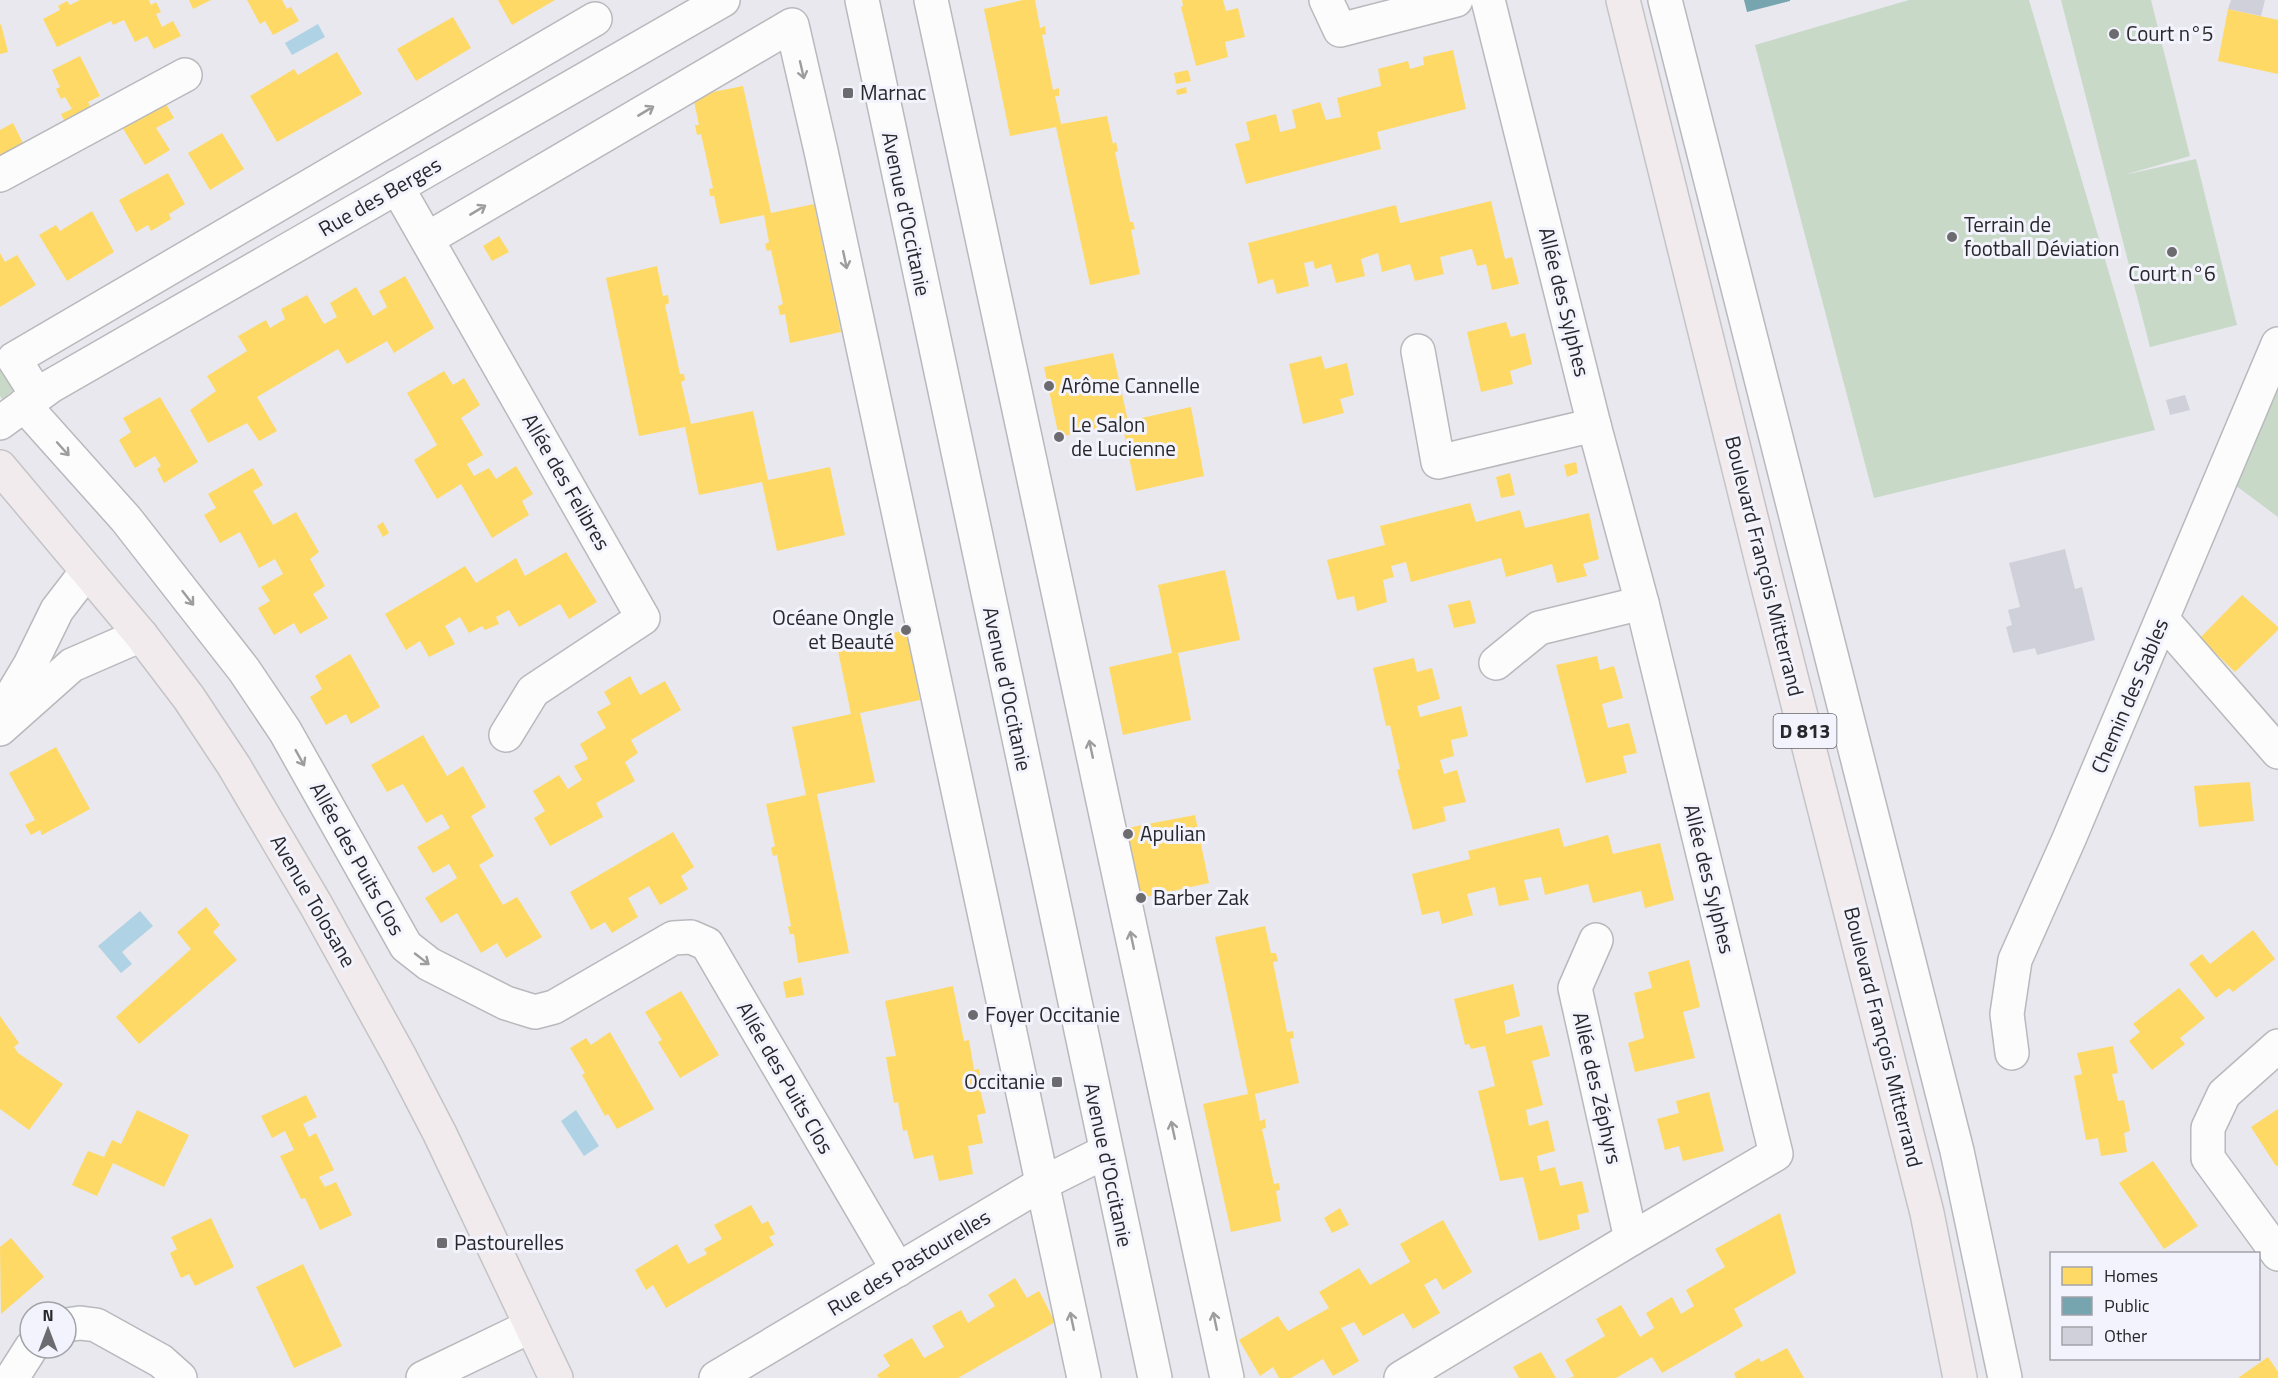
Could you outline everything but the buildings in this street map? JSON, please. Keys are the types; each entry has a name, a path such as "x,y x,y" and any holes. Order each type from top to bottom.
{"main road":[{"name":"Boulevard François Mitterrand","path":"1623,0 1927,1213 1960,1378"},
{"name":"Avenue Tolosane","path":"0,467 141,635 189,698 234,766 316,905 440,1134 556,1378"}],"street":[{"name":"Rue des Berges","path":"20,408 723,0"},
{"name":"Avenue d'Occitanie","path":"861,0 1155,1378"},
{"path":"931,0 1227,1378"},
{"path":"1326,0 1341,30 1456,0"},
{"name":"Allée des Sylphes","path":"1488,0 1594,425 1642,603 1776,1154 1630,1239"},
{"path":"1665,0 1957,1151 2005,1378"},
{"path":"427,239 789,12 821,151 1084,1378"},
{"path":"20,408 14,359 596,19"},
{"path":"0,175 185,75"},
{"name":"Allée des Felibres","path":"398,187 643,618 533,691 506,735"},
{"name":"Chemin des Sables","path":"2012,1053 2007,1014 2015,960 2069,839 2278,344"},
{"path":"1418,351 1438,462 1594,425"},
{"name":"Allée des Puits Clos","path":"20,408 126,519 244,670 285,731 406,946 429,964 506,1003 535,1012 554,1008 673,938 691,938 707,944 898,1270"},
{"path":"0,716 30,665 57,610 87,571"},
{"path":"1496,663 1539,628 1642,603"},
{"path":"2162,619 2278,752"},
{"path":"0,729 72,665 141,635"},
{"name":"Allée des Zéphyrs","path":"1596,940 1575,988 1630,1239"},
{"path":"2278,1046 2224,1094 2208,1128 2208,1158 2278,1254"},
{"name":"Rue des Pastourelles","path":"716,1378 1043,1183 1105,1152"},
{"path":"1401,1378 1630,1239"},
{"path":"78,1323 96,1325 160,1361 180,1378"},
{"path":"423,1378 531,1326"},
{"path":"12,1378 23,1360"}],"green space":[{"name":"Terrain de football Déviation","path":"1909,0 2029,0 2155,430 1874,498 1755,45"},
{"path":"2061,0 2151,0 2190,156 2124,175 2196,159 2237,325 2150,347"},
{"path":"0,363 16,387 3,400 0,396"},
{"path":"2278,382 2278,517 2235,485"}],"water":[{"path":"318,24 325,37 292,55 285,43"},
{"path":"140,911 153,926 122,952 132,964 121,973 98,946"},
{"path":"576,1110 599,1146 584,1156 561,1121"}],"place":[{"name":"Court n°5","path":"2114,34"},
{"name":"Marnac","path":"848,93"},
{"name":"Terrain de football Déviation","path":"1952,237"},
{"name":"Court n°6","path":"2172,252"},
{"name":"Arôme Cannelle","path":"1049,386"},
{"name":"Le Salon de Lucienne","path":"1059,437"},
{"name":"Océane Ongle et Beauté","path":"906,630"},
{"name":"Apulian","path":"1128,834"},
{"name":"Barber Zak","path":"1141,898"},
{"name":"Foyer Occitanie","path":"973,1015"},
{"name":"Occitanie","path":"1057,1082"},
{"name":"Pastourelles","path":"442,1243"}]}
